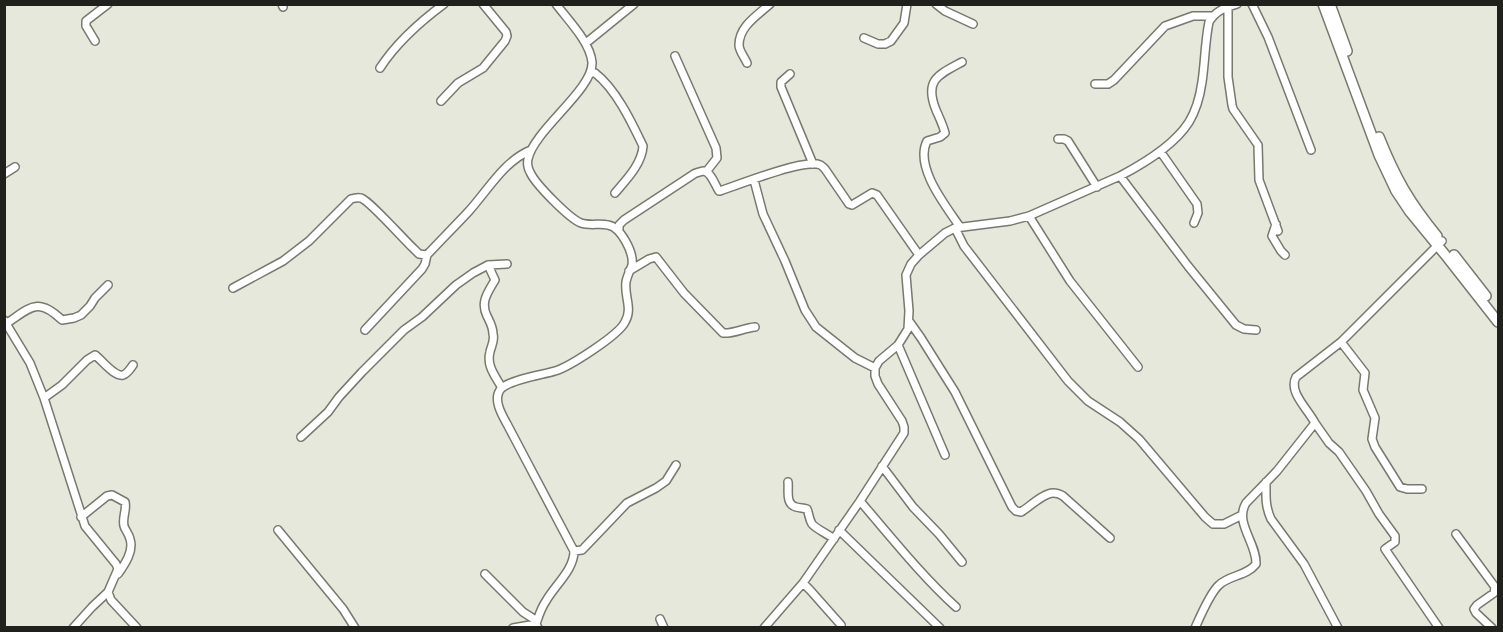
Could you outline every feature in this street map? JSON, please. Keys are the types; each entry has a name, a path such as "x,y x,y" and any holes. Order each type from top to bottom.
{"main road":[{"path":"1323,4 1388,174 1410,212 1471,276 1498,313"},
{"path":"1330,4 1391,167 1417,212 1498,322"}],"street":[{"path":"95,41 86,26 86,21 108,4"},
{"path":"380,68 400,42 444,4"},
{"path":"441,101 452,88 483,68 505,41 506,32 483,4"},
{"path":"537,624 539,613 546,600 571,565 574,551 500,412 497,401 498,392 510,383 570,364 624,325 629,309 626,287 632,264 631,254 619,230 611,225 579,222 537,184 530,173 527,161 531,150 584,84 592,63 586,43 556,4"},
{"path":"586,43 634,4"},
{"path":"747,63 740,50 741,36 752,19 770,4"},
{"path":"864,38 878,44 891,41 904,23 907,4"},
{"path":"936,4 945,11 973,24"},
{"path":"1252,4 1268,37 1311,150"},
{"path":"764,627 803,583 904,434 902,421 878,384 875,368 879,361 898,345 905,334 909,321 906,275 911,264 945,232 1029,216 1120,176 1160,151 1183,131 1198,102 1203,80 1209,22 1220,10 1234,5 1228,70 1232,105 1258,145 1259,180 1277,228 1272,236 1285,255"},
{"path":"1095,84 1108,84 1114,80 1165,26 1193,16 1213,16"},
{"path":"675,56 716,148 717,158 706,172"},
{"path":"962,62 938,76 932,87 931,98 945,133 943,136 927,141 924,150 927,172 964,246 1076,390 1139,439 1210,522 1224,524 1242,515"},
{"path":"590,73 595,73 603,81 619,103 643,146 643,153 631,175 615,193"},
{"path":"790,74 781,82 781,87 813,164"},
{"path":"1058,139 1068,141 1097,187"},
{"path":"364,330 422,269 427,255 512,161 522,153 531,150"},
{"path":"1160,151 1197,204 1198,213 1194,223"},
{"path":"619,230 619,225 624,220 694,174 706,172 719,191 795,166 813,164 825,169 849,204 852,205 872,193 877,195 919,255"},
{"path":"4,174 15,167"},
{"path":"1120,176 1181,258 1236,325 1256,330"},
{"path":"754,180 763,214 805,310 816,327 855,358 875,368"},
{"path":"233,288 283,261 309,241 351,199 362,198 419,254 427,255"},
{"path":"1029,216 1070,281 1138,367"},
{"path":"1439,243 1341,342 1296,377 1293,382 1297,396 1329,443 1339,452 1395,536 1395,542 1384,549 1439,627"},
{"path":"629,272 656,257 684,293 723,333 755,327"},
{"path":"301,437 328,412 362,372 404,330 456,285 488,265 507,264"},
{"path":"488,265 495,280 485,295 484,303 494,335 489,353 489,366 502,388"},
{"path":"108,285 90,306 74,318 62,320 53,312 35,306 6,322 30,363 44,398 81,517 85,526 116,564 118,569 116,577"},
{"path":"909,321 955,393 1013,508 1020,512 1050,493 1058,493 1110,538"},
{"path":"1341,342 1365,373 1362,390 1375,418 1371,436 1374,447 1400,486 1407,489 1422,489"},
{"path":"898,345 945,455"},
{"path":"44,398 95,355 119,375 125,374 134,365"},
{"path":"1195,627 1217,587 1252,569 1256,564 1254,551 1242,519 1242,508 1277,471 1315,423"},
{"path":"574,551 582,550 627,502 666,481 676,465"},
{"path":"882,466 913,507 962,562"},
{"path":"788,482 790,503 795,507 807,509 815,526 834,539"},
{"path":"1266,482 1267,511 1304,564 1338,627"},
{"path":"73,627 108,592 127,560 131,544 124,527 125,502 112,495 107,496 81,517"},
{"path":"860,501 907,556 956,607"},
{"path":"278,530 355,627"},
{"path":"839,530 939,627"},
{"path":"1456,534 1495,587 1494,593 1474,609 1492,627"},
{"path":"484,574 537,624"},
{"path":"803,583 841,625"},
{"path":"108,592 111,600 137,627"},
{"path":"660,619 664,627"},
{"path":"513,627 537,624"}]}
